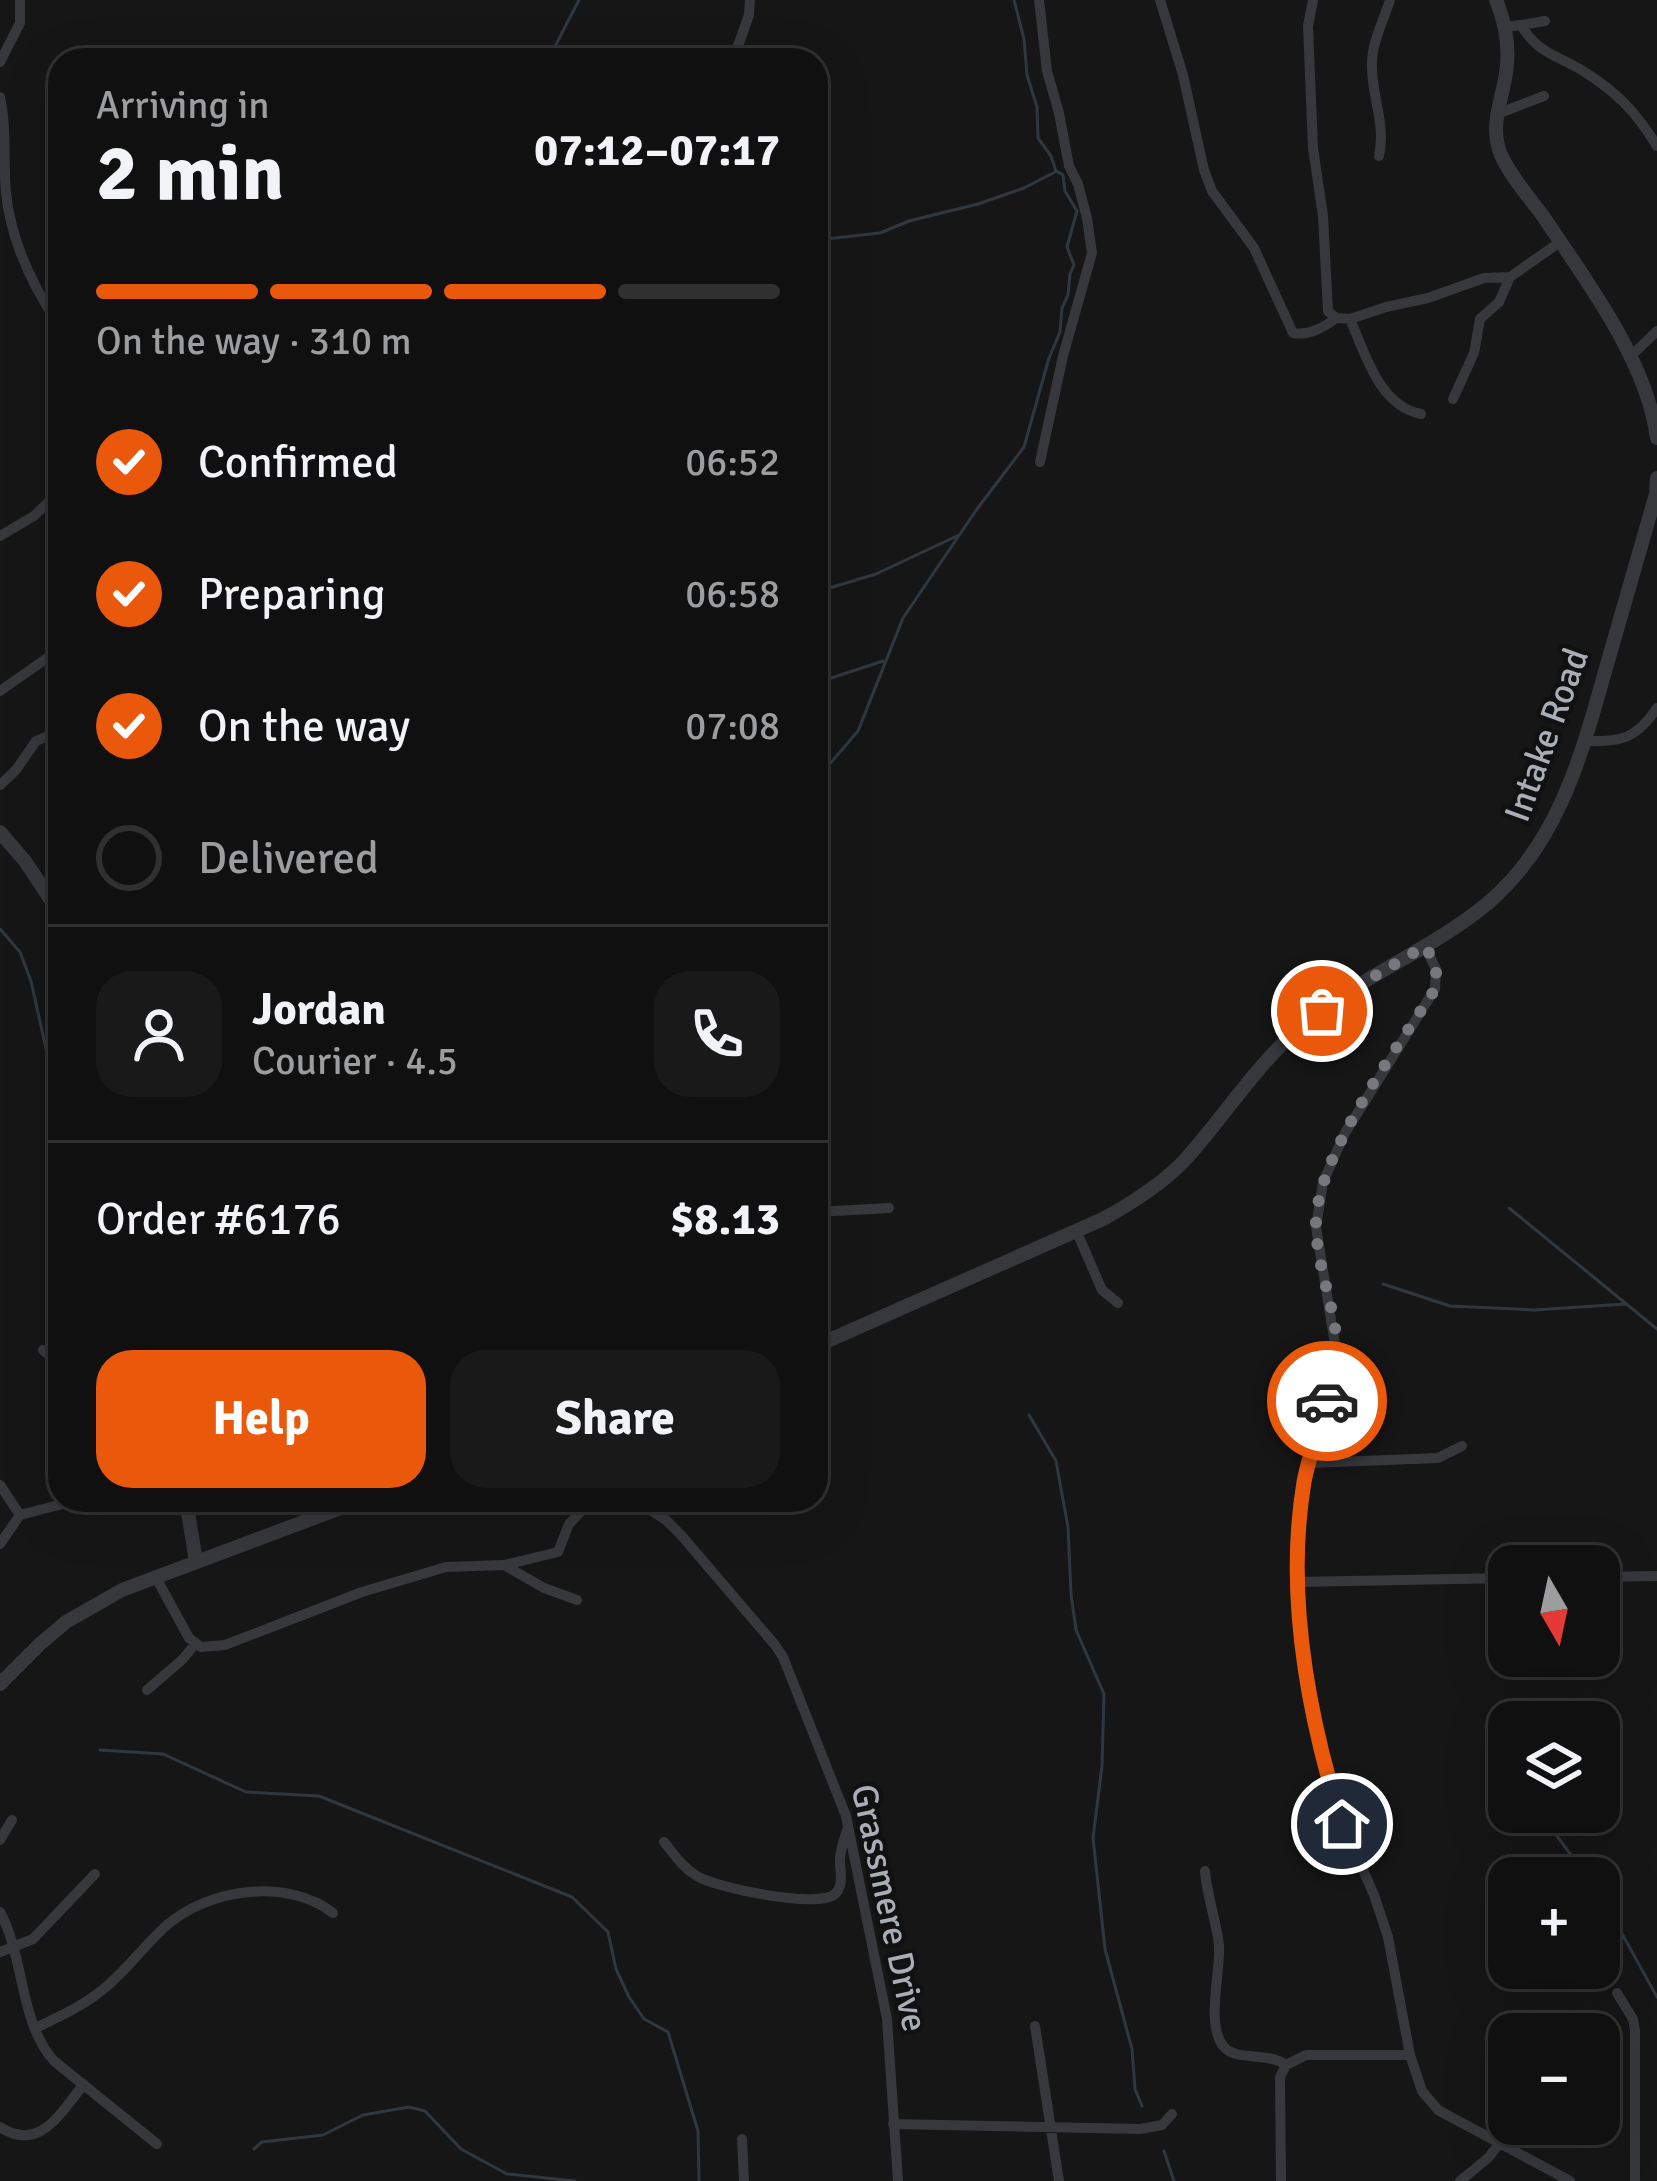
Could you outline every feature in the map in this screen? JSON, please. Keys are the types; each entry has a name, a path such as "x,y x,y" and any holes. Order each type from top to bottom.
{"street":[{"path":"0,62 20,23 20,0"},
{"path":"737,48 750,0"},
{"path":"1039,0 1047,71 1069,166 1087,218 1092,254 1040,462"},
{"path":"1160,0 1212,191 1254,248 1293,333 1428,298 1470,282 1510,278"},
{"path":"1313,0 1308,26 1313,148 1323,216 1328,311 1343,319 1394,401 1421,414"},
{"path":"1379,156 1383,133 1373,51 1390,0"},
{"path":"1496,0 1513,26 1534,44 1630,106 1657,146"},
{"path":"1513,26 1545,21"},
{"path":"1513,26 1496,114 1502,156 1640,373 1655,412 1657,438"},
{"path":"1496,114 1544,96"},
{"path":"0,97 14,233 48,307"},
{"path":"1453,399 1474,353 1478,323 1499,302 1510,278 1560,242"},
{"path":"1630,356 1657,331"},
{"name":"Intake Road","path":"828,1341 1140,1197 1183,1162 1298,1028 1346,993 1462,924 1493,899 1530,857 1560,807 1585,741 1657,478"},
{"path":"0,536 48,502"},
{"path":"0,691 48,657"},
{"path":"1585,741 1635,735 1657,708"},
{"path":"0,784 36,741 48,736"},
{"path":"0,832 48,896"},
{"path":"1425,946 1436,969 1435,989 1345,1133 1317,1208 1318,1250 1337,1357 1304,1481 1297,1582 1319,1740 1342,1824 1388,1936 1421,2091 1438,2110 1488,2137"},
{"path":"828,1211 889,1208"},
{"path":"1076,1230 1102,1290 1118,1303"},
{"path":"43,1350 48,1354"},
{"path":"1309,1463 1438,1458 1462,1447"},
{"path":"0,1485 20,1515"},
{"path":"0,1544 20,1515 48,1508"},
{"path":"188,1512 196,1561"},
{"path":"0,1684 40,1644 92,1605 155,1576 329,1512"},
{"path":"155,1576 182,1627 195,1644 206,1648 432,1570 520,1564 558,1552 569,1524 580,1512"},
{"name":"Grassmere Drive","path":"654,1512 681,1535 783,1657 848,1827 887,2019 898,2181"},
{"path":"504,1565 577,1600"},
{"path":"1620,1577 1657,1576"},
{"path":"1297,1582 1488,1579"},
{"path":"147,1690 195,1644"},
{"path":"0,1840 12,1820"},
{"path":"664,1842 687,1869 711,1883 820,1900 835,1895 841,1886 840,1855 848,1827"},
{"path":"1205,1871 1219,1942 1216,2031 1222,2045 1233,2053 1276,2058 1286,2065"},
{"path":"0,1952 34,1939 95,1874"},
{"path":"35,2028 98,1994 165,1927 198,1906 275,1892 303,1895 333,1913"},
{"path":"0,1912 35,2028 49,2055 157,2144"},
{"path":"1617,1993 1635,2031 1635,2181"},
{"path":"1035,2026 1059,2181"},
{"path":"1281,2181 1280,2077 1286,2065 1306,2055 1410,2056"},
{"path":"0,2127 18,2136 38,2134 84,2084"},
{"path":"893,2124 1140,2129 1162,2125 1172,2114"},
{"path":"742,2139 744,2181"},
{"path":"1460,2181 1498,2145"},
{"path":"1504,2145 1570,2181"}],"waterway":[{"path":"554,48 579,0"},
{"path":"828,766 858,731 903,618 1024,447 1060,332 1074,265 1067,247 1077,211 1065,191 1063,175 1038,138 1037,107 1014,0"},
{"path":"828,239 880,233 1024,188 1055,172"},
{"path":"828,588 876,574 959,535"},
{"path":"828,679 883,661"},
{"path":"0,929 20,952 31,981 48,1058"},
{"path":"1509,1208 1657,1329"},
{"path":"1383,1284 1450,1306 1534,1310 1626,1304"},
{"path":"1029,1415 1056,1461 1068,1527 1076,1630 1104,1694 1093,1838 1105,1949 1142,2106"},
{"path":"100,1750 163,1754 246,1792 319,1796 572,1897 608,1932 616,1969 644,2019 668,2032 698,2131 699,2181"},
{"path":"1555,1833 1572,1857"},
{"path":"1620,1930 1657,1997"},
{"path":"254,2149 262,2142 323,2135 363,2115 409,2107 425,2111 461,2149 507,2174 575,2181"},
{"path":"1164,2151 1174,2181"}],"way so far":[{"path":"1322,1011 1425,946 1432,957 1435,989 1345,1133 1323,1182 1316,1227 1337,1357 1327,1401"}],"route":[{"path":"1327,1401 1304,1481 1297,1582 1310,1698 1342,1824"}]}
